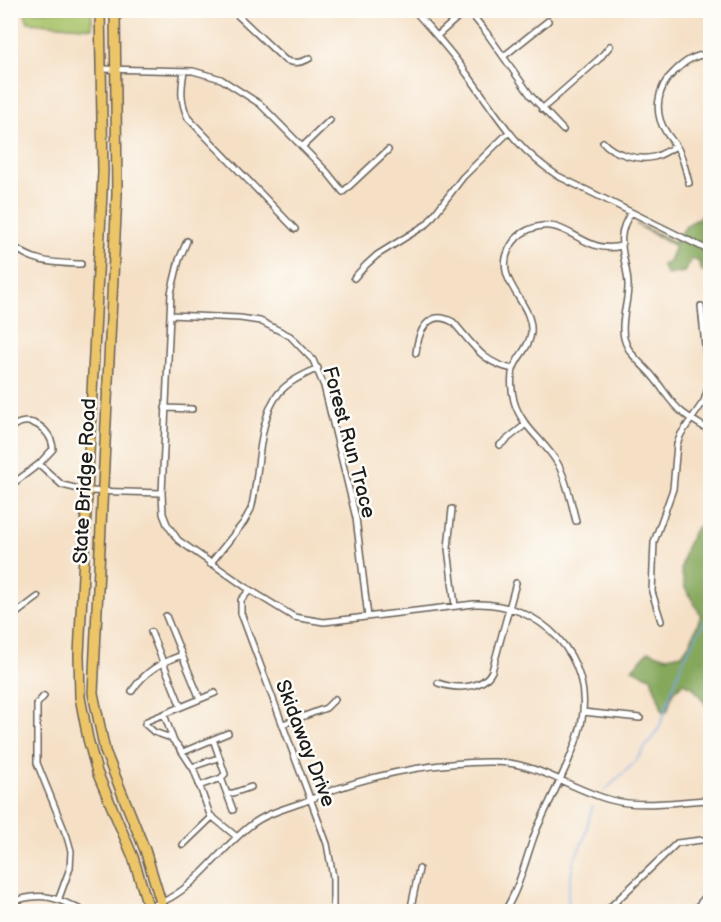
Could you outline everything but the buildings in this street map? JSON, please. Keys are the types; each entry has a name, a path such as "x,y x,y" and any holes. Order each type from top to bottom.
{"highway":[{"name":"State Bridge Road","path":"100,10 103,172 90,447 85,490 79,655 80,697 97,772 133,857 149,908"},
{"name":"State Bridge Road","path":"116,10 117,194 93,693 105,751 145,850 163,907"}],"street":[{"path":"232,10 285,60 296,63 310,58"},
{"path":"414,10 467,73 508,133 527,152 553,173 711,251"},
{"path":"437,36 467,10 542,109 563,129"},
{"path":"504,57 548,21"},
{"path":"542,109 599,59 610,46"},
{"path":"689,183 683,161 660,119 658,104 661,90 668,77 684,62 696,56 710,54 708,63 711,79"},
{"path":"101,69 184,71 221,79 248,94 260,104 343,192 388,150"},
{"path":"184,71 182,105 188,118 295,229"},
{"path":"302,147 330,120"},
{"path":"354,278 377,255 427,224 463,177 508,133"},
{"path":"603,142 612,150 644,159 658,156 676,146"},
{"path":"631,213 620,237 628,283 623,328 626,344 674,404 711,431"},
{"path":"576,521 558,465 526,424 514,401 513,369 529,341 531,324 529,314 508,282 507,253 515,239 530,229 550,226 565,230 594,247 608,249 621,246"},
{"path":"187,241 174,276 165,408 163,514 172,533 184,546 210,564 284,613 303,620 324,622 484,603 509,607 541,622 565,647 580,678 583,712 578,738 536,831 515,892 504,912"},
{"path":"10,243 25,254 42,261 81,264"},
{"path":"661,621 651,592 654,542 673,489 677,444 704,401 709,385 701,306"},
{"name":"Forest Run Trace","path":"170,315 250,316 290,336 306,351 318,368 356,518 368,617"},
{"path":"416,353 423,326 434,319 447,319 453,322 488,361 496,366 513,369"},
{"path":"210,564 244,522 251,509 265,420 272,403 287,385 318,368"},
{"path":"165,408 192,409"},
{"path":"10,429 21,422 32,422 40,426 52,440 53,449 39,464 10,486"},
{"path":"500,445 526,424"},
{"path":"39,464 62,485 85,490 162,493"},
{"path":"452,509 448,548 455,606"},
{"path":"438,683 447,687 477,685 487,679 492,672 516,583"},
{"name":"Skidaway Drive","path":"250,590 241,600 240,613 311,799 330,860 333,877 333,912"},
{"path":"10,618 38,597"},
{"path":"166,616 200,699"},
{"path":"151,632 181,707"},
{"path":"132,691 142,677 163,662 182,655"},
{"path":"215,693 145,723 154,732 173,741 183,752 192,767 212,817 237,837"},
{"path":"44,696 37,704 37,764 67,837 70,851 70,868 59,898"},
{"path":"283,724 326,708 335,699"},
{"path":"583,712 640,718"},
{"path":"164,714 173,741"},
{"path":"183,752 228,733"},
{"path":"199,786 221,778 225,774 213,739"},
{"path":"192,767 215,759"},
{"path":"131,912 163,907 258,820 363,781 427,768 498,761 517,764 598,796 626,803 711,800"},
{"path":"221,778 233,810"},
{"path":"227,795 251,787"},
{"path":"183,845 212,817"},
{"path":"605,912 678,843 711,839"},
{"path":"410,912 419,869"},
{"path":"693,912 711,891"},
{"path":"10,903 34,896 59,898 86,912"}],"green space":[{"path":"24,11 92,11 92,28 28,22"},
{"path":"710,211 710,272 702,271 698,261 692,259 684,272 667,275 662,265 669,261 675,246 636,224 675,242 687,225"},
{"path":"710,519 706,549 707,573 710,575 710,710 693,687 683,683 673,692 667,712 662,711 651,677 632,669 649,651 667,657 682,654 691,641 701,615 685,588 681,569 685,550 695,529"}],"waterway":[{"path":"604,791 634,763 659,728 681,665 710,611"},
{"path":"569,912 568,892 574,860 584,839 592,807"}]}
